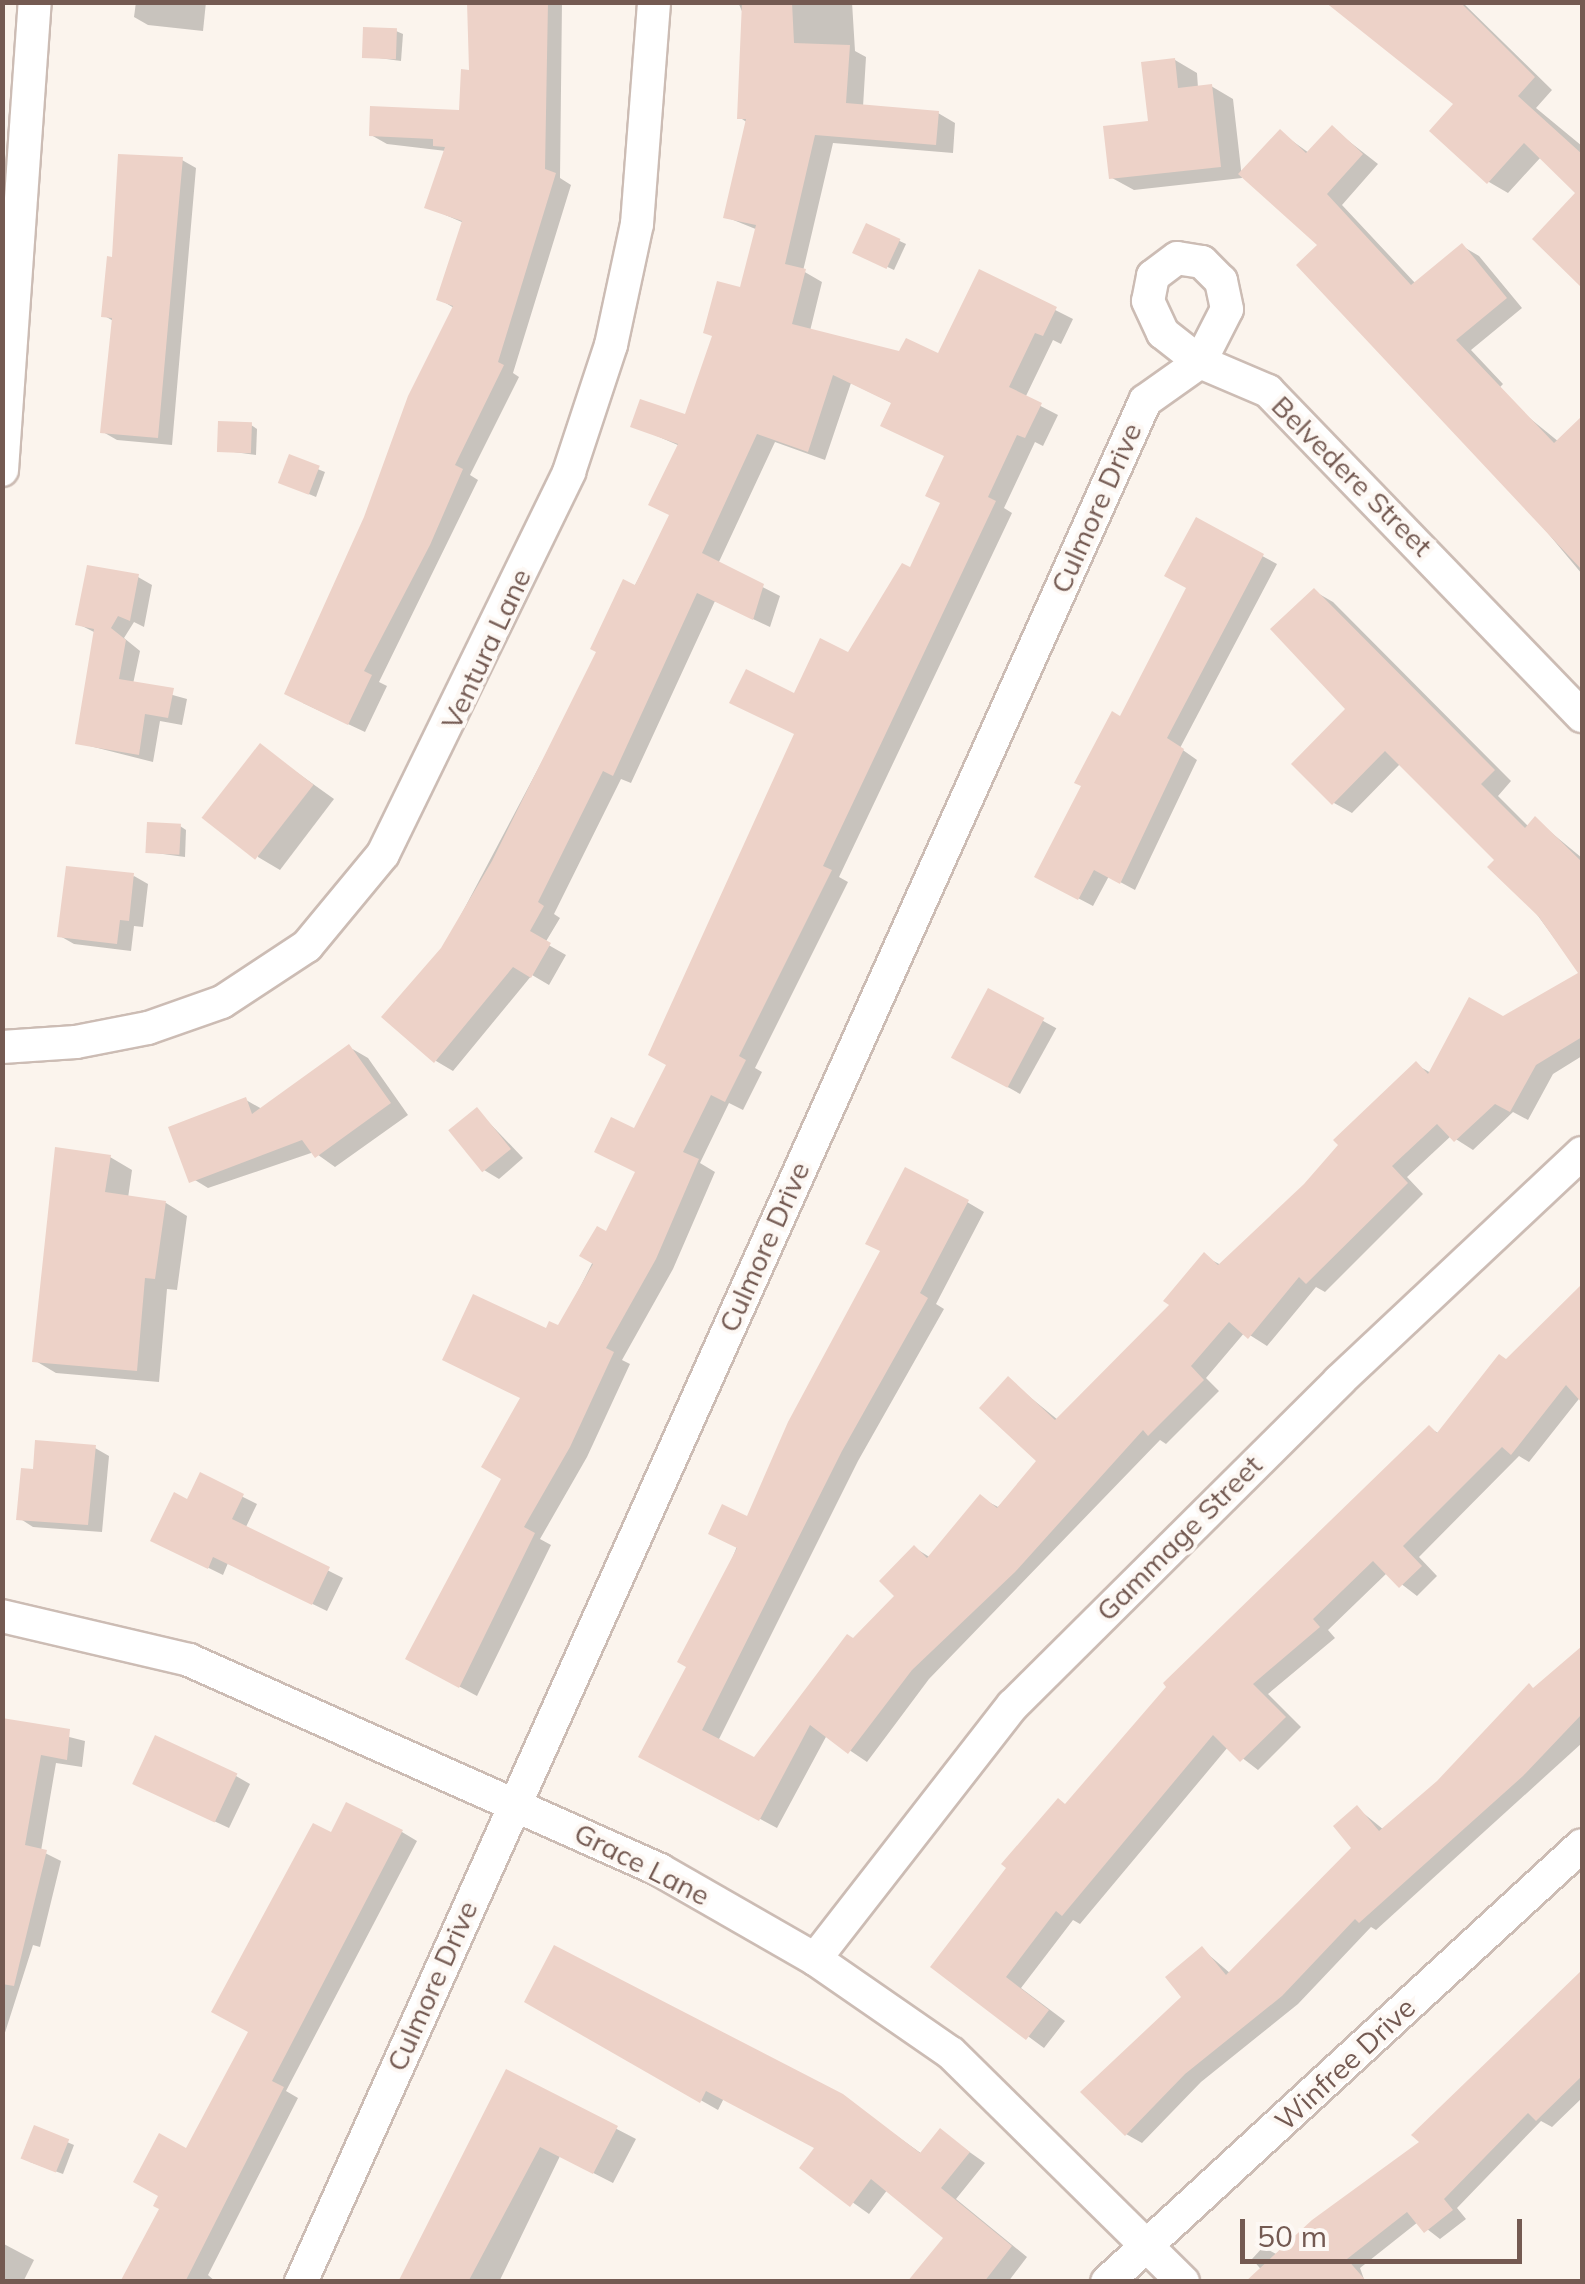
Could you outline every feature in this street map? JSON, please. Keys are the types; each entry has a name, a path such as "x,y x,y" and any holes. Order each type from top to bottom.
{"street":[{"path":"2,470 12,188 35,2"},
{"name":"Ventura Lane","path":"2,1046 76,1042 148,1028 222,1002 307,946 383,854 569,472 611,346 638,224 654,2"},
{"path":"1177,258 1202,262 1221,280 1228,309 1200,362 1163,333 1148,301 1154,276 1177,258"},
{"name":"Belvedere Street","path":"1200,362 1268,392 1582,716"},
{"name":"Culmore Drive","path":"300,2282 1145,401 1200,362"},
{"name":"Gammage Street","path":"815,1958 1013,1705 1339,1381 1582,1153"},
{"name":"Grace Lane","path":"2,1616 189,1660 660,1870 815,1958 951,2053 1183,2282"},
{"name":"Winfree Drive","path":"1107,2282 1582,1846"}],"building":[{"path":"467,2 548,2 545,169 556,173 498,362 504,365 455,465 463,469 430,545 364,671 372,675 348,725 284,694 364,517 408,396 453,306 436,300 462,221 424,208 445,147 433,146 433,139 369,136 370,106 459,110 461,69 469,70"},
{"path":"742,2 792,2 794,43 850,45 846,103 939,111 936,145 815,135 785,264 806,269 792,324 899,351 906,338 938,353 979,269 1057,307 1043,336 1035,333 1009,387 1042,403 1025,438 1017,435 988,497 996,501 823,866 832,870 739,1056 746,1060 725,1102 711,1095 683,1152 699,1159 656,1259 606,1348 614,1352 570,1447 524,1527 535,1533 459,1688 405,1659 501,1479 481,1467 520,1398 442,1360 473,1294 546,1328 549,1321 558,1325 593,1264 579,1256 597,1226 606,1231 635,1172 594,1152 611,1117 634,1128 666,1065 648,1055 794,734 729,703 746,669 794,693 820,638 848,652 902,563 910,567 940,503 925,496 944,456 880,426 891,403 833,375 808,452 757,434 702,553 764,584 753,620 697,593 613,776 603,771 538,902 544,906 530,931 551,943 531,978 513,967 434,1063 381,1017 441,948 492,861 596,652 590,649 623,579 635,585 669,515 648,505 678,444 630,427 640,399 685,414 712,336 703,333 717,281 740,287 756,225 723,218 746,119 737,119"},
{"path":"1325,2 1460,2 1535,77 1518,96 1582,154 1582,288 1532,239 1575,193 1524,143 1487,184 1429,131 1453,104"},
{"path":"363,27 397,28 396,59 362,58"},
{"path":"1175,58 1178,88 1212,84 1221,167 1109,179 1103,126 1148,121 1141,62"},
{"path":"1332,125 1363,154 1327,194 1411,285 1462,243 1507,298 1456,340 1554,443 1582,416 1582,570 1296,265 1317,245 1238,174 1280,129 1306,153"},
{"path":"118,154 183,157 158,438 100,433 112,318 101,317 107,256 112,257"},
{"path":"866,223 900,239 886,269 852,253"},
{"path":"218,421 252,422 251,453 217,452"},
{"path":"289,454 320,466 309,495 278,483"},
{"path":"1196,517 1264,554 1167,738 1184,749 1120,884 1094,870 1078,900 1034,877 1081,786 1074,783 1112,711 1120,716 1186,588 1164,576"},
{"path":"87,565 139,574 130,621 118,616 111,628 126,640 119,679 174,688 168,718 145,714 139,755 75,744 94,629 75,625"},
{"path":"1314,588 1495,770 1481,784 1525,828 1535,816 1582,862 1582,1037 1536,1065 1510,1112 1495,1104 1454,1142 1437,1124 1392,1166 1408,1183 1306,1284 1299,1277 1248,1339 1229,1322 1191,1366 1204,1380 1148,1436 1143,1430 1015,1572 912,1670 848,1754 810,1725 759,1821 638,1757 686,1667 677,1662 737,1548 708,1534 722,1504 747,1516 788,1422 880,1251 865,1244 905,1167 969,1200 920,1293 928,1298 842,1451 702,1730 754,1757 847,1634 853,1638 894,1596 879,1581 914,1545 927,1558 980,1494 997,1508 1036,1461 979,1408 1008,1376 1055,1420 1169,1305 1163,1301 1204,1252 1218,1265 1304,1184 1338,1145 1333,1140 1416,1061 1428,1074 1469,997 1503,1016 1578,973 1539,917 1487,867 1494,860 1385,751 1332,805 1291,764 1345,709 1270,629"},
{"path":"260,743 314,785 255,860 202,818"},
{"path":"147,822 181,824 179,855 145,853"},
{"path":"66,866 134,873 129,921 120,920 117,944 57,937"},
{"path":"988,988 1045,1018 1007,1088 951,1058"},
{"path":"349,1044 391,1103 315,1158 302,1140 189,1183 168,1127 246,1097 252,1114"},
{"path":"477,1107 511,1149 482,1172 448,1130"},
{"path":"55,1147 111,1155 105,1192 166,1201 155,1279 145,1278 137,1371 32,1362"},
{"path":"1582,1284 1582,1403 1566,1385 1511,1455 1502,1447 1403,1546 1422,1566 1399,1588 1373,1561 1313,1619 1320,1627 1253,1684 1286,1717 1240,1762 1213,1735 1062,1916 1056,1911 1006,1977 1049,2010 1026,2040 930,1967 1006,1868 1001,1864 1058,1798 1065,1804 1166,1687 1163,1683 1429,1425 1437,1433 1499,1354 1506,1359"},
{"path":"35,1440 96,1445 88,1525 16,1520 21,1468 33,1469"},
{"path":"200,1472 244,1494 232,1519 330,1567 312,1605 213,1557 208,1569 150,1541 174,1492 187,1499"},
{"path":"1582,1646 1582,1714 1523,1776 1359,1923 1355,1919 1282,1996 1185,2074 1125,2136 1080,2092 1181,1997 1165,1977 1202,1946 1226,1975 1351,1848 1333,1826 1357,1805 1379,1831 1437,1781 1529,1683 1533,1688"},
{"path":"2,1718 70,1729 67,1760 41,1755 25,1845 47,1850 14,1986 2,1984"},
{"path":"155,1735 237,1773 215,1822 132,1784"},
{"path":"346,1802 403,1830 272,2081 284,2087 185,2282 120,2282 159,2209 153,2206 158,2196 133,2182 159,2133 186,2148 248,2032 211,2012 313,1823 331,1832"},
{"path":"554,1945 843,2094 920,2153 940,2128 970,2152 941,2188 1012,2246 984,2282 907,2282 943,2238 871,2179 850,2207 799,2168 814,2148 706,2091 700,2103 524,2002"},
{"path":"1582,1970 1582,2076 1536,2121 1528,2113 1444,2199 1453,2210 1424,2233 1407,2212 1347,2259 1367,2282 1245,2282 1312,2220 1419,2142 1411,2135"},
{"path":"506,2069 618,2126 593,2174 540,2147 468,2282 398,2282"},
{"path":"34,2125 69,2139 56,2173 21,2158"}]}
